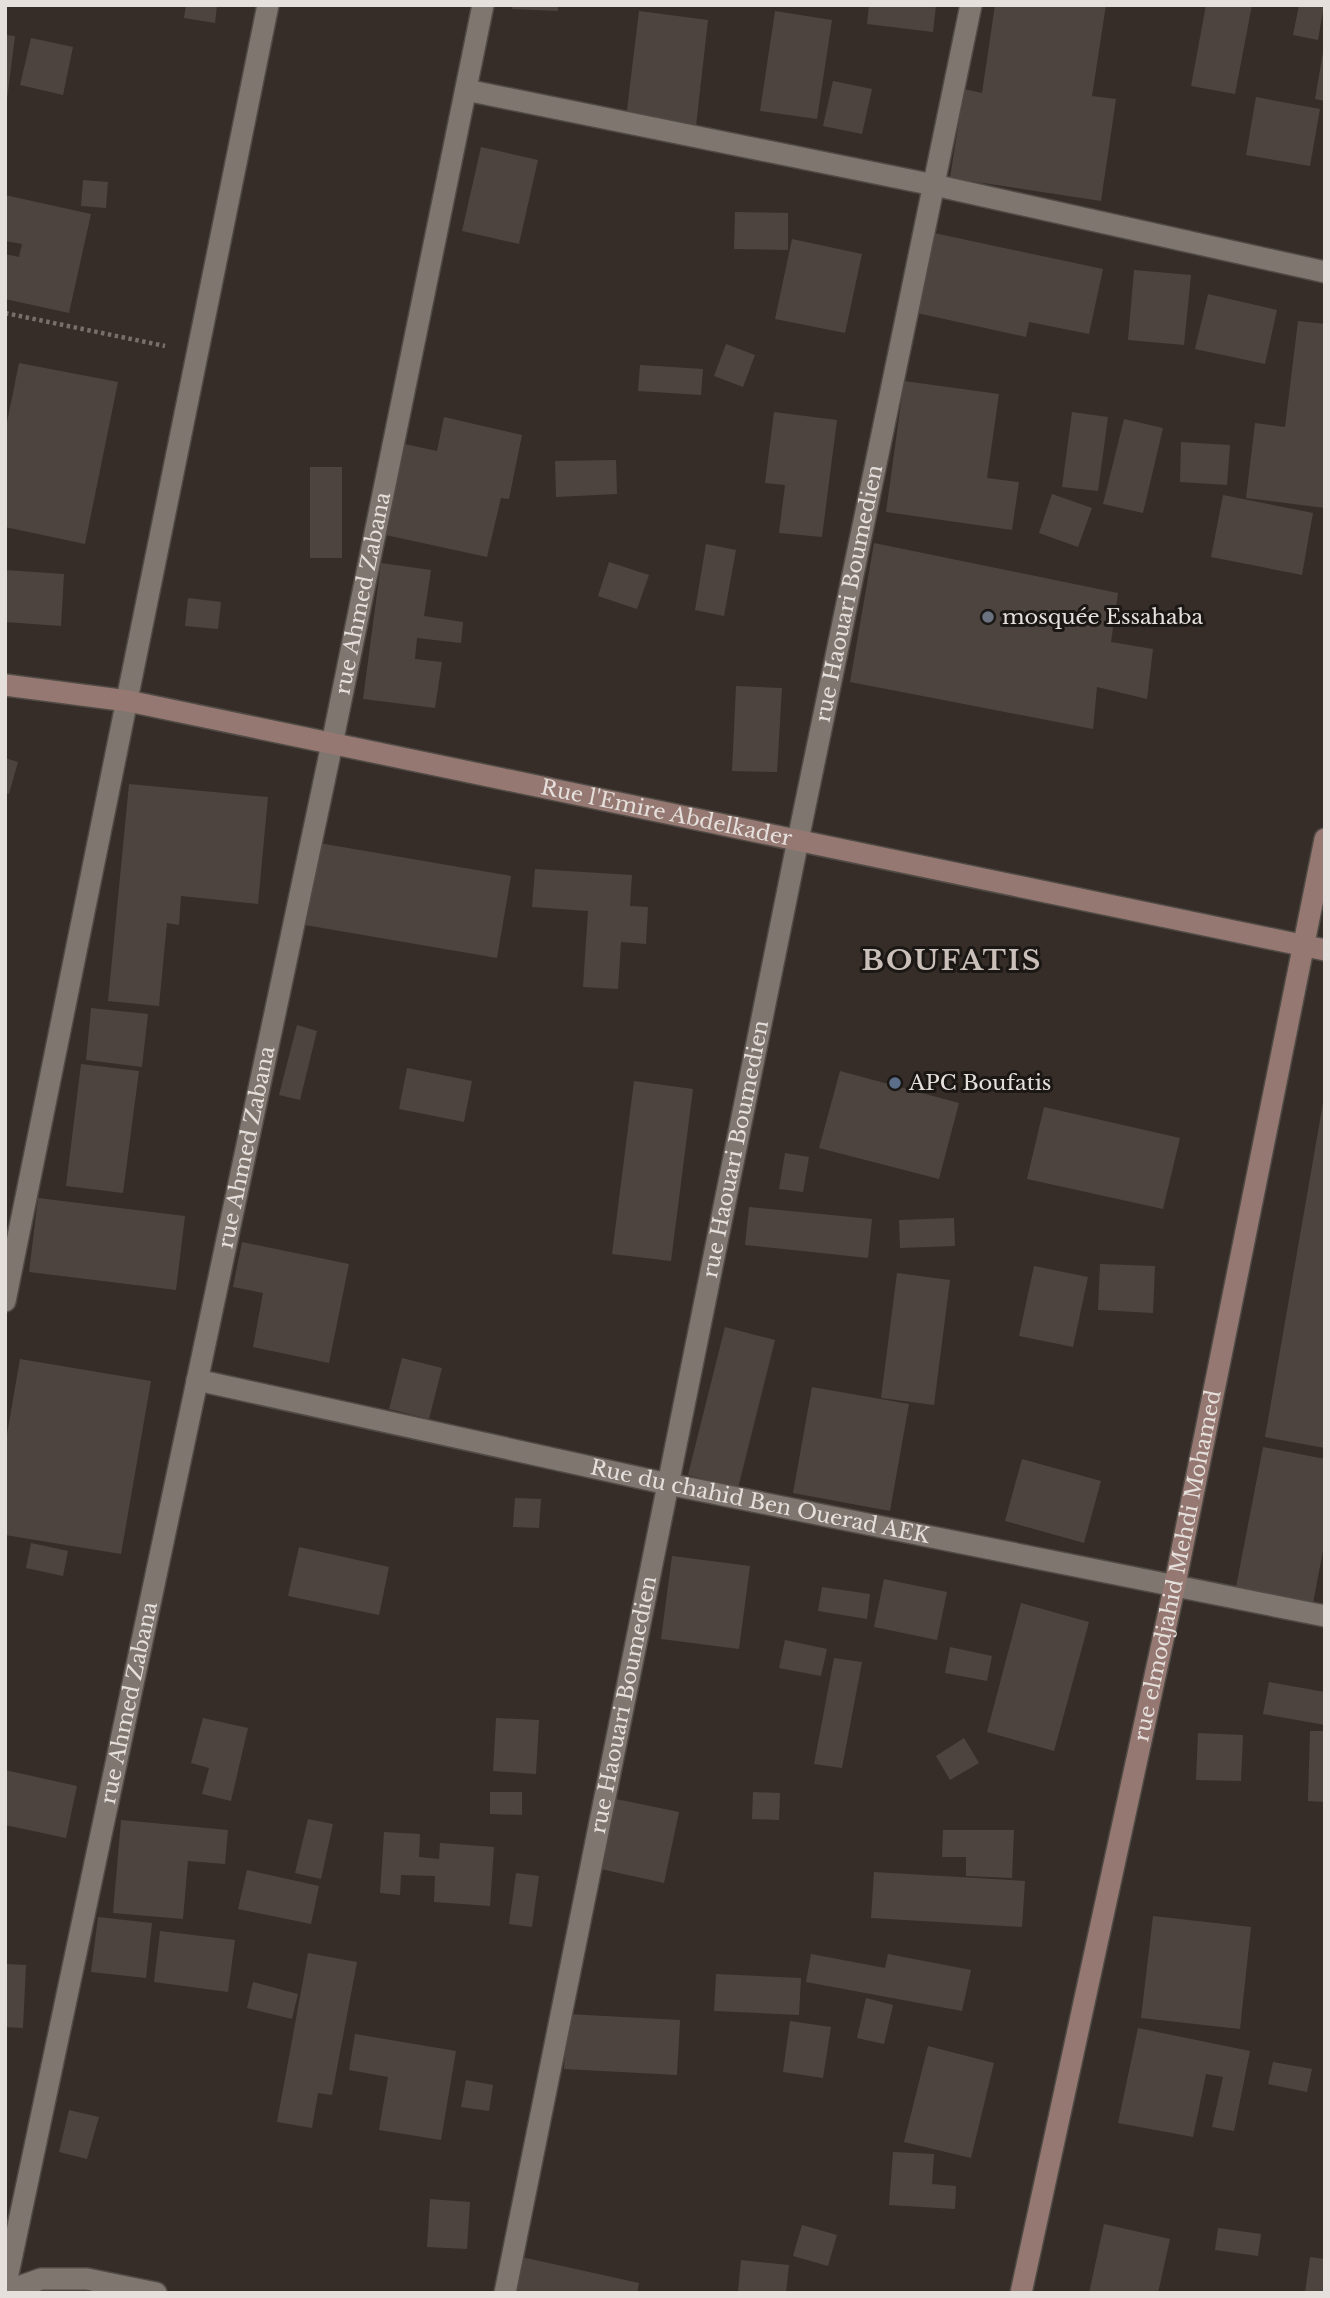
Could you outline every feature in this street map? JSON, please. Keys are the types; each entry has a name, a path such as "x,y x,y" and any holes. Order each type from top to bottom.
{"main road":[{"name":"Rue l'Emire Abdelkader","path":"5,685 128,701 1325,950"},
{"name":"rue elmodjahid Mehdi Mohamed","path":"1021,2293 1174,1584 1325,839"}],"street":[{"path":"5,1301 268,5"},
{"name":"rue Ahmed Zabana","path":"5,2290 332,744 483,5"},
{"name":"rue Haouari Boumedien","path":"505,2293 798,840 971,5"},
{"path":"466,90 934,185 1325,272"},
{"name":"Rue du chahid Ben Ouerad AEK","path":"197,1380 668,1484 1325,1616"},
{"path":"5,2290 41,2279 87,2279 156,2293"}],"path":[{"path":"5,313 197,353"}],"building":[{"path":"186,5 217,5 215,23 184,18"},
{"path":"513,5 558,5 558,11 512,9"},
{"path":"869,5 936,5 933,32 867,24"},
{"path":"995,5 1106,5 1092,96 1116,99 1101,201 950,178 964,89 982,93"},
{"path":"1206,5 1252,5 1235,94 1191,86"},
{"path":"1299,5 1324,5 1318,40 1293,35"},
{"path":"639,11 708,20 696,126 626,118"},
{"path":"775,11 832,20 817,119 760,111"},
{"path":"5,35 15,36 7,99 5,98"},
{"path":"31,38 73,47 63,95 20,85"},
{"path":"1325,52 1325,101 1315,99"},
{"path":"833,81 872,89 862,134 823,126"},
{"path":"1256,97 1320,109 1310,166 1246,155"},
{"path":"481,147 538,160 519,244 462,231"},
{"path":"83,180 108,182 106,208 81,206"},
{"path":"5,195 91,214 69,313 5,299 5,254 19,257 22,244 5,241"},
{"path":"735,212 788,213 788,250 734,249"},
{"path":"934,233 1103,269 1089,334 1029,322 1026,337 917,313"},
{"path":"792,239 862,254 845,333 775,319"},
{"path":"1134,270 1191,275 1184,345 1128,340"},
{"path":"1208,294 1277,310 1265,364 1195,349"},
{"path":"1298,321 1325,324 1325,508 1246,498 1255,423 1285,427"},
{"path":"726,344 755,355 743,387 714,376"},
{"path":"19,363 118,382 85,544 5,527 5,432"},
{"path":"640,365 703,369 701,395 638,391"},
{"path":"904,381 999,394 987,478 1019,482 1012,530 886,512"},
{"path":"774,412 837,420 822,537 779,533 785,485 765,483"},
{"path":"1072,412 1108,417 1098,491 1062,487"},
{"path":"444,417 522,435 509,499 501,498 487,557 381,534 400,443 437,451"},
{"path":"1124,419 1163,428 1143,513 1103,504"},
{"path":"1181,442 1230,445 1227,485 1180,482"},
{"path":"616,460 617,494 556,497 555,461"},
{"path":"310,467 342,467 342,558 310,558"},
{"path":"1052,494 1092,508 1078,547 1039,533"},
{"path":"1223,495 1313,513 1302,575 1211,557"},
{"name":"mosquée Essahaba","path":"874,543 1118,593 1111,642 1153,649 1147,699 1097,687 1093,729 850,682"},
{"path":"706,544 736,550 724,616 695,610"},
{"path":"609,562 649,575 637,609 598,596"},
{"path":"381,563 431,570 424,616 463,622 461,643 417,638 415,659 442,662 435,708 363,699"},
{"path":"5,570 64,574 61,626 5,622"},
{"path":"188,598 221,602 218,629 185,626"},
{"path":"736,686 782,688 777,772 732,771"},
{"path":"5,758 18,762 9,794 5,793"},
{"path":"129,784 268,797 258,904 181,896 179,925 167,923 159,1006 108,1001"},
{"path":"319,843 511,876 497,958 305,925"},
{"path":"535,869 632,875 630,906 648,907 646,944 621,942 618,989 583,987 588,911 532,907"},
{"path":"91,1008 148,1014 142,1067 86,1060"},
{"path":"297,1025 317,1031 300,1100 279,1095"},
{"path":"81,1064 139,1071 123,1193 66,1186"},
{"path":"407,1068 472,1081 464,1122 399,1109"},
{"path":"840,1071 959,1103 939,1179 819,1148"},
{"path":"634,1081 693,1089 671,1261 612,1254"},
{"path":"1325,1103 1325,1448 1265,1437"},
{"path":"1044,1107 1180,1138 1163,1209 1027,1179"},
{"path":"785,1153 809,1157 803,1192 779,1189"},
{"path":"38,1198 185,1216 176,1290 29,1272"},
{"path":"749,1207 872,1219 868,1258 745,1245"},
{"path":"954,1218 955,1246 900,1248 899,1220"},
{"path":"242,1242 349,1264 329,1363 253,1347 263,1293 233,1287"},
{"path":"1100,1264 1155,1266 1153,1313 1098,1310"},
{"path":"1034,1266 1088,1277 1073,1347 1019,1336"},
{"path":"897,1273 950,1280 934,1405 881,1398"},
{"path":"725,1327 775,1340 738,1488 688,1475"},
{"path":"402,1358 442,1368 429,1419 389,1409"},
{"path":"20,1359 151,1381 121,1554 5,1535 5,1446"},
{"path":"812,1387 909,1404 890,1511 793,1493"},
{"path":"1263,1447 1325,1459 1325,1540 1313,1603 1236,1587"},
{"path":"1022,1459 1101,1481 1084,1543 1005,1521"},
{"path":"515,1498 541,1499 539,1528 513,1527"},
{"path":"31,1543 68,1551 63,1576 26,1568"},
{"path":"299,1547 389,1567 379,1615 288,1596"},
{"path":"672,1556 750,1566 739,1649 661,1639"},
{"path":"884,1579 947,1592 937,1640 874,1627"},
{"path":"822,1587 870,1594 867,1619 818,1611"},
{"path":"1021,1603 1089,1622 1054,1751 987,1732"},
{"path":"785,1640 827,1649 821,1676 779,1668"},
{"path":"950,1647 992,1656 987,1681 945,1673"},
{"path":"834,1658 862,1662 842,1768 814,1764"},
{"path":"1269,1682 1325,1692 1325,1725 1263,1714"},
{"path":"203,1718 248,1728 231,1801 202,1794 209,1768 191,1763"},
{"path":"496,1718 539,1720 536,1774 493,1771"},
{"path":"1310,1731 1325,1731 1325,1802 1308,1801"},
{"path":"1198,1733 1243,1735 1241,1781 1196,1780"},
{"path":"964,1738 979,1763 950,1780 936,1756"},
{"path":"5,1770 77,1786 66,1838 5,1825"},
{"path":"490,1792 522,1792 522,1815 490,1814"},
{"path":"753,1792 780,1793 779,1820 752,1819"},
{"path":"611,1798 679,1812 664,1883 596,1868"},
{"path":"308,1819 333,1824 321,1879 295,1873"},
{"path":"121,1820 228,1830 225,1864 188,1861 183,1919 113,1913"},
{"path":"943,1830 1014,1830 1012,1878 966,1876 966,1857 942,1857"},
{"path":"384,1832 420,1834 419,1857 439,1859 440,1843 494,1847 490,1906 434,1902 435,1876 401,1875 400,1895 380,1893"},
{"path":"247,1870 319,1886 311,1924 238,1909"},
{"path":"874,1872 1025,1881 1022,1927 871,1918"},
{"path":"516,1873 539,1876 532,1927 509,1924"},
{"path":"1153,1916 1251,1927 1240,2029 1141,2018"},
{"path":"98,1917 152,1923 146,1978 91,1972"},
{"path":"160,1931 235,1940 228,1992 154,1982"},
{"path":"308,1953 357,1962 332,2095 318,2093 312,2128 277,2122"},
{"path":"811,1954 885,1968 888,1954 971,1970 962,2011 806,1982"},
{"path":"5,1964 26,1965 23,2028 5,2027"},
{"path":"716,1974 801,1978 799,2015 714,2011"},
{"path":"253,1982 298,1994 292,2019 247,2008"},
{"path":"866,1998 893,2005 884,2044 857,2038"},
{"path":"567,2014 680,2020 677,2075 564,2069"},
{"path":"790,2021 831,2027 823,2078 783,2072"},
{"path":"1138,2028 1250,2051 1234,2131 1212,2127 1223,2077 1206,2074 1193,2137 1118,2123"},
{"path":"355,2034 456,2051 441,2140 379,2130 388,2077 349,2070"},
{"path":"928,2046 994,2063 971,2158 904,2142"},
{"path":"1273,2062 1312,2069 1307,2092 1268,2084"},
{"path":"466,2080 493,2085 489,2111 461,2107"},
{"path":"69,2110 99,2117 87,2159 59,2152"},
{"path":"893,2152 934,2154 932,2184 956,2186 955,2209 889,2205"},
{"path":"430,2199 470,2202 467,2249 427,2247"},
{"path":"1104,2224 1170,2239 1158,2293 1089,2293"},
{"path":"802,2225 837,2235 828,2266 793,2256"},
{"path":"1218,2228 1261,2234 1258,2256 1215,2250"},
{"path":"517,2256 639,2283 637,2293 509,2293"},
{"path":"1310,2257 1325,2259 1325,2293 1305,2293"},
{"path":"741,2260 789,2265 786,2293 738,2292"}],"place":[{"name":"mosquée Essahaba","path":"988,617"},
{"name":"APC Boufatis","path":"895,1083"}],"district":[{"name":"BOUFATIS","path":"952,960"}]}
